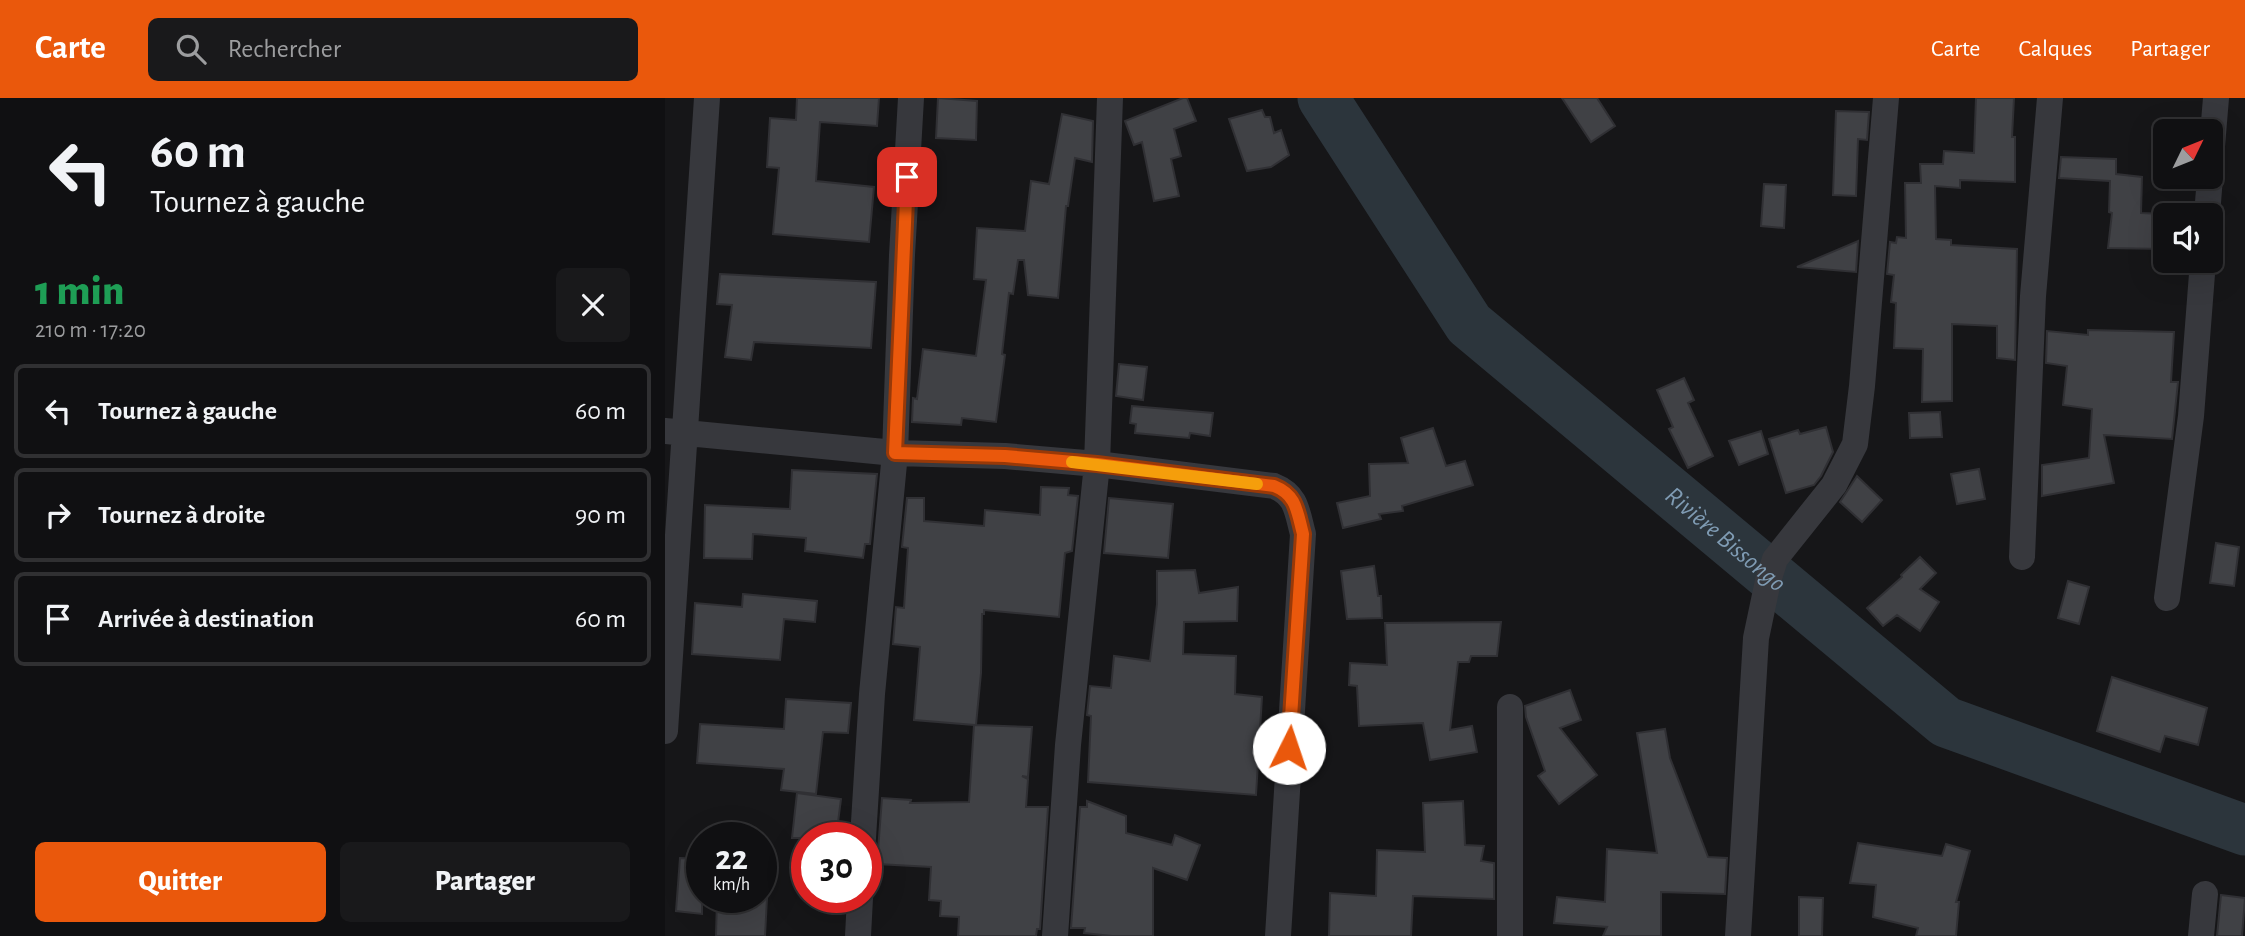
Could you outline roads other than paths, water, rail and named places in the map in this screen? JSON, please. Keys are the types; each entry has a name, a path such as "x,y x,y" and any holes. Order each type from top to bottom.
{"street":[{"path":"665,731 676,432 707,98"},
{"path":"864,822 872,694 895,453 911,98"},
{"path":"1055,936 1069,746 1097,464 1110,98"},
{"path":"1738,936 1756,638 1775,559 1834,485 1855,444 1886,98"},
{"path":"2022,557 2033,296 2050,98"},
{"path":"2214,119 2216,98"},
{"path":"2167,598 2191,416 2202,273"},
{"path":"676,432 895,453 1005,456 1097,464 1274,486 1286,491 1295,503 1303,534 1278,936"},
{"path":"1510,708 1510,936"},
{"path":"2201,936 2205,894"},
{"path":"857,936 859,913"}],"waterway":[{"name":"Rivière Bissongo","path":"1323,98 1469,324 1946,722 2245,830"}]}
